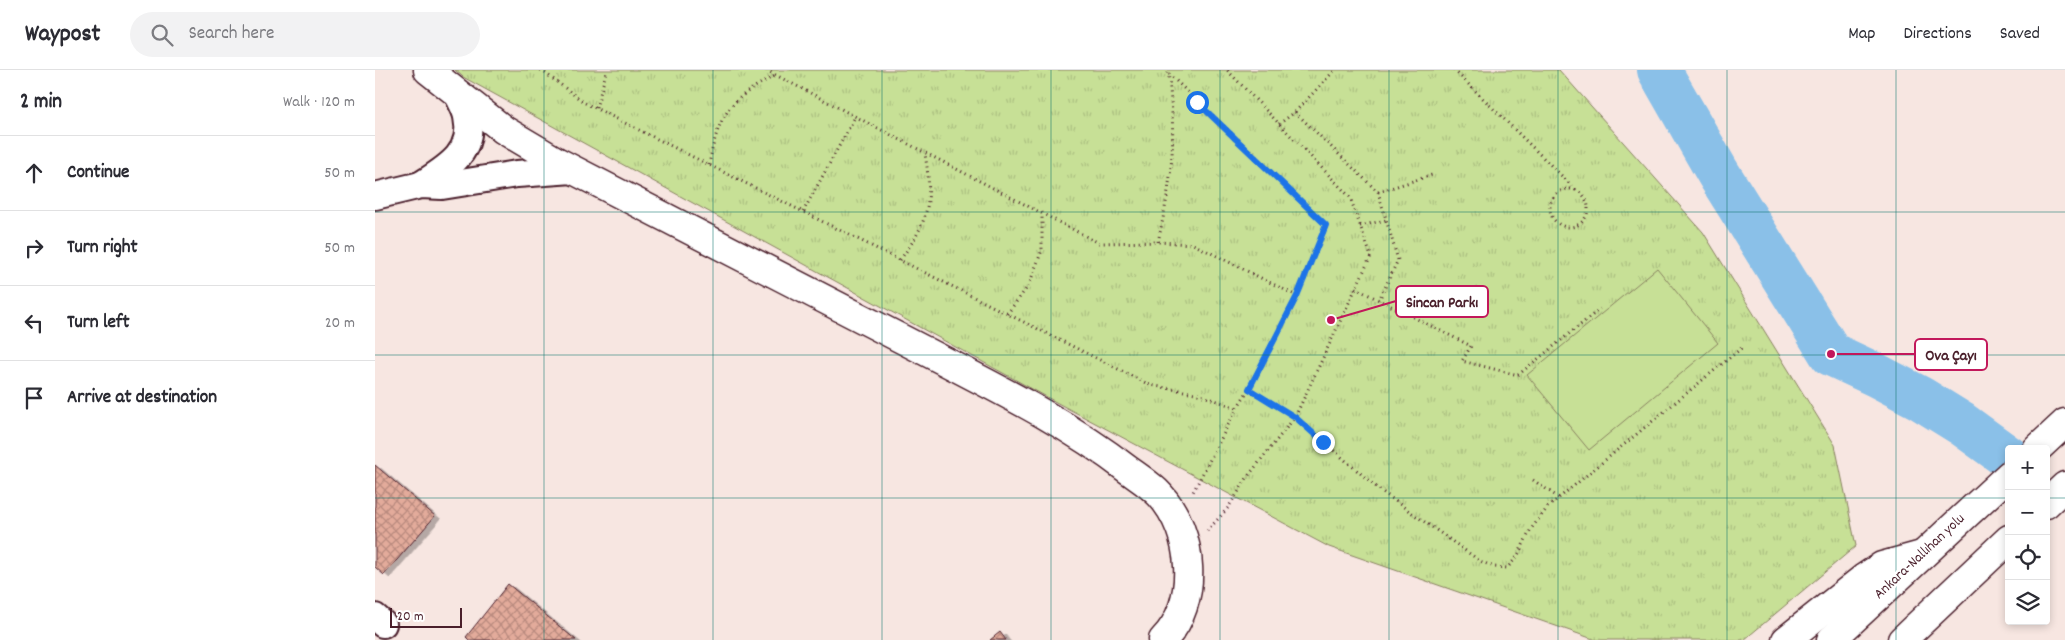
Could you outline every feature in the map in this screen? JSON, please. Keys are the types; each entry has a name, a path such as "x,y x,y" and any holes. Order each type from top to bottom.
{"main road":[{"path":"428,70 504,130 573,170 1011,396 1104,452 1160,495 1177,521 1184,539 1188,575 1183,605 1169,634 1163,640"},
{"path":"2041,445 2065,423"},
{"name":"Ankara-Nallıhan yolu","path":"1831,640 2005,479"},
{"path":"2050,500 2065,486"},
{"path":"1902,640 1921,630 1961,584 2005,543"},
{"path":"1786,640 1882,566 1927,551"}],"street":[{"path":"375,196 421,184 451,165 468,142 467,118 458,95"},
{"path":"421,184 442,186 517,174 573,170"}],"path":[{"path":"541,70 596,108 1150,385 1195,393 1237,408"},
{"path":"596,108 607,70"},
{"path":"766,70 1099,243 1158,242 1193,244 1297,296"},
{"path":"1186,553 1227,508 1249,475 1295,417 1371,256 1350,197 1227,70"},
{"path":"1279,124 1295,112 1335,70"},
{"path":"1454,70 1575,190 1581,193 1587,204 1586,216 1577,225 1565,227 1559,225 1551,215 1550,203 1553,197 1563,190 1575,190"},
{"path":"1158,242 1167,202 1174,152 1168,72"},
{"path":"1168,72 1326,225 1297,296 1177,521"},
{"path":"709,165 714,136 728,110 749,89 776,75"},
{"path":"1295,112 1378,192 1397,260 1379,300"},
{"path":"803,212 855,117"},
{"path":"900,260 917,237 927,210 930,182 925,153"},
{"path":"1378,192 1432,175"},
{"path":"1007,314 1029,285 1042,250 1042,214"},
{"path":"1360,226 1386,220"},
{"path":"1355,288 1471,346 1461,362 1518,375 1600,309"},
{"path":"1249,389 1295,417 1381,491 1480,561 1494,567 1507,568 1517,556 1531,529 1548,507 1744,346"},
{"path":"1533,480 1559,498"}],"green space":[{"path":"455,70 1559,70 1703,232 1835,445 1856,546 1744,640 1596,640 1329,547 1065,407 463,77"},
{"path":"1657,268 1718,343 1589,450 1527,375"}],"building":[{"path":"375,465 435,516 384,575 375,567"},
{"path":"508,584 576,640 469,640 466,637"},
{"path":"1000,632 1006,640 990,640"}],"waterway":[{"path":"1659,70 1718,173 1831,354 1920,398 1962,424 2005,455"}],"place":[{"name":"Sincan Parkı","path":"1331,320"},
{"name":"Ova Çayı","path":"1831,354"}],"route":[{"path":"1197,102 1326,225 1297,296 1249,389 1295,417 1323,442"}]}
